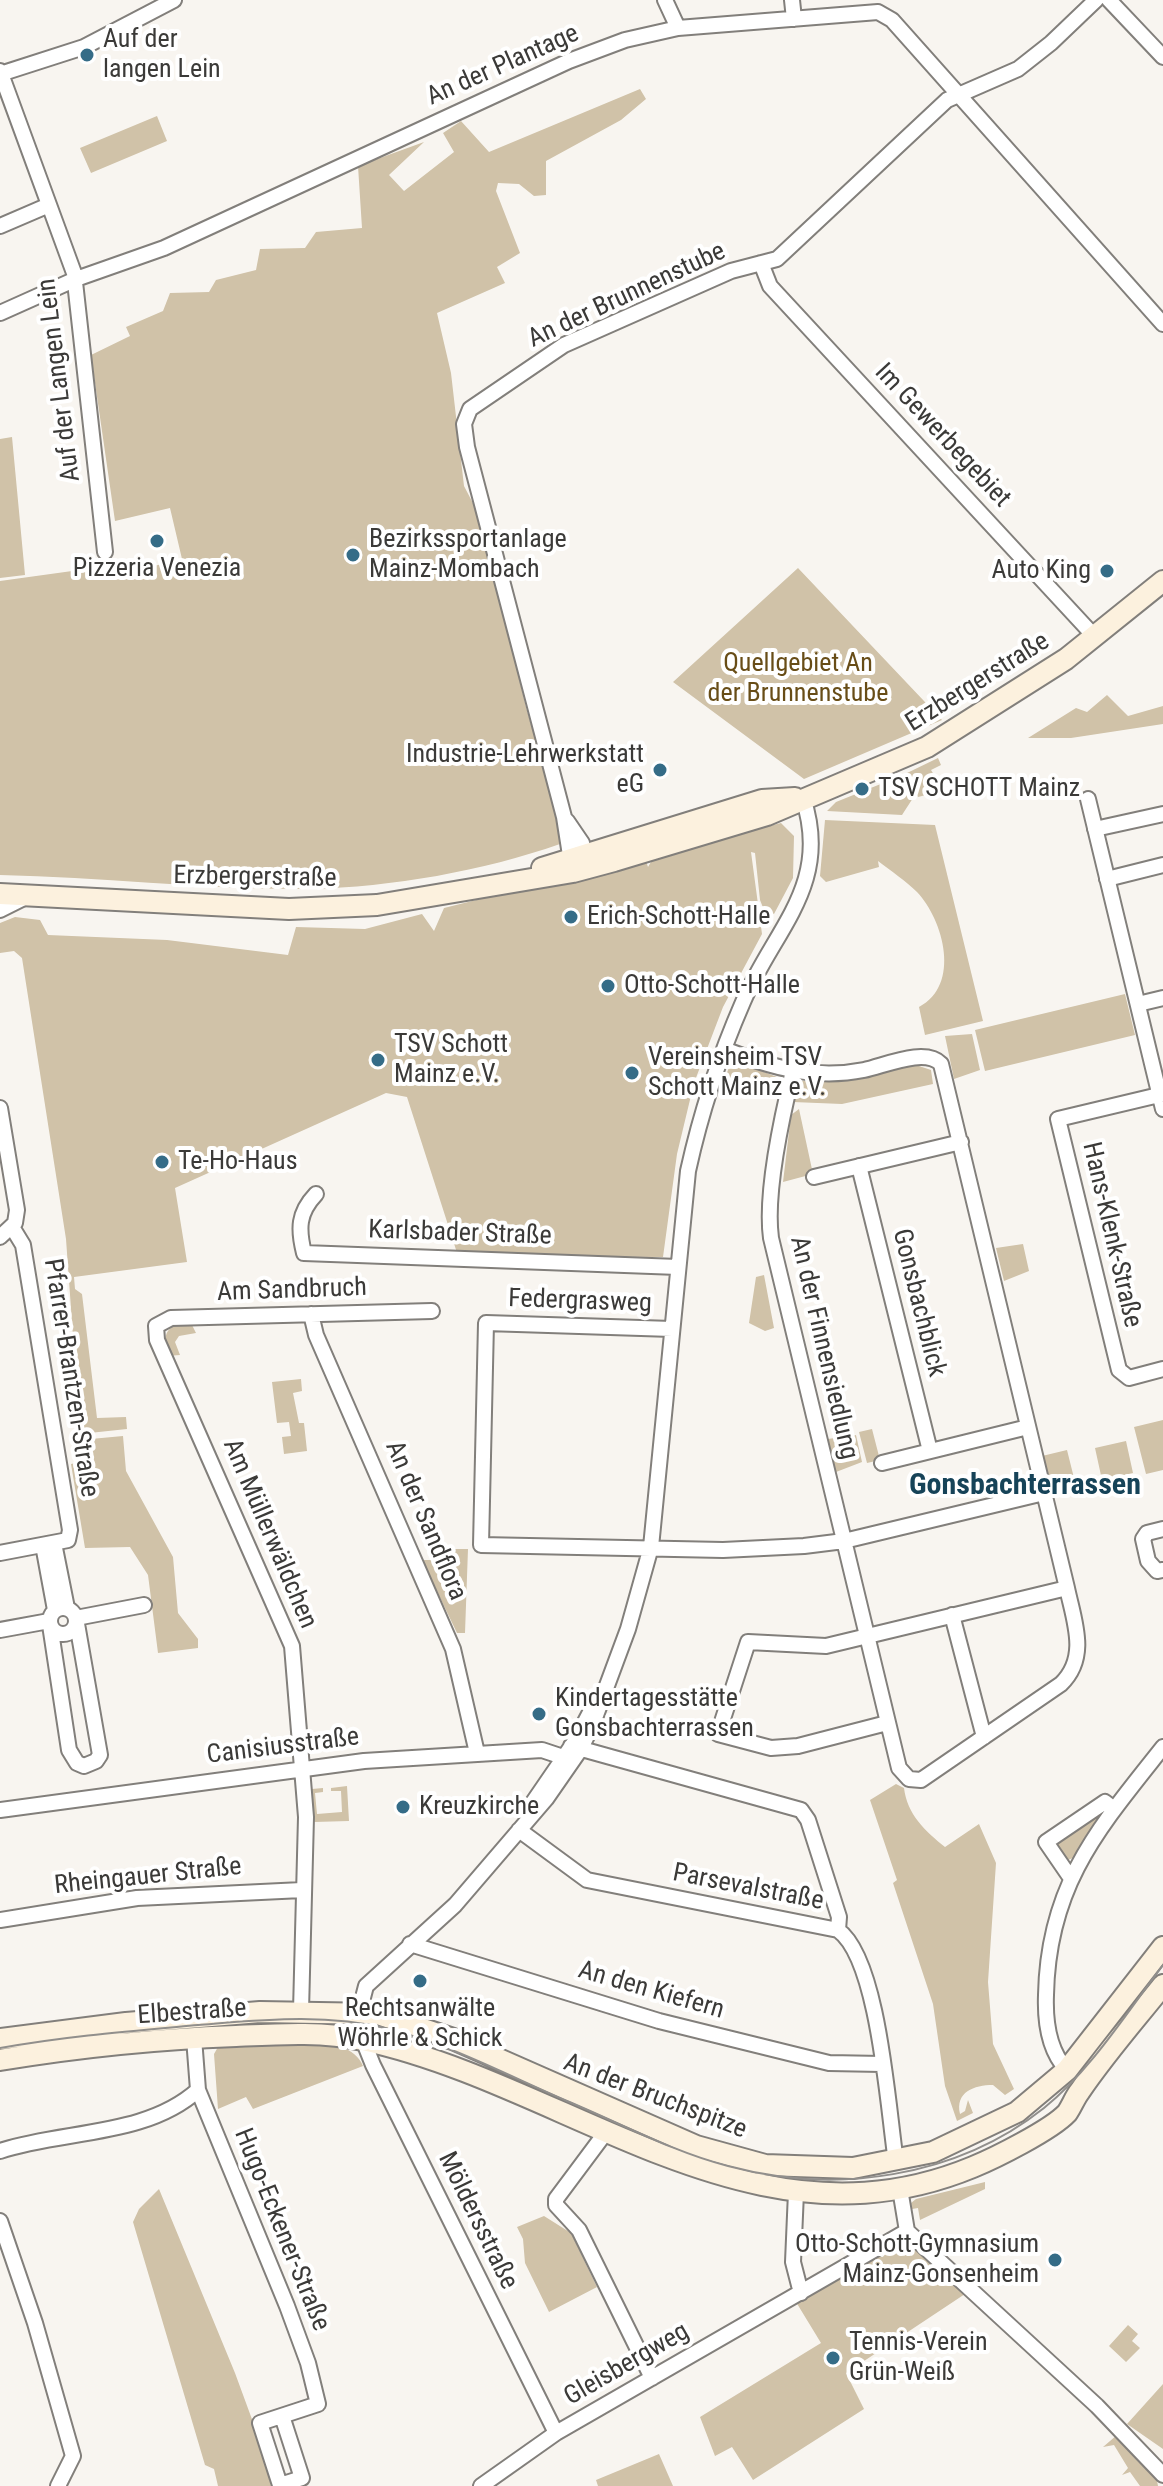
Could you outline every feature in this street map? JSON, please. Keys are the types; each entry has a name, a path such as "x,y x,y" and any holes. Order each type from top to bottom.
{"main road":[{"name":"Erzbergerstraße","path":"0,894 315,908 390,903 506,882 578,862 762,800 803,798 859,778 947,736 1095,637 1163,581"},
{"name":"An der Bruchspitze","path":"361,2027 378,2014 415,2024 681,2140 733,2158 825,2170 896,2162 933,2152 979,2133 1036,2098 1067,2070 1163,1947"},
{"name":"An der Bruchspitze","path":"387,2047 475,2074 606,2132 717,2175 796,2192 900,2189 935,2183 985,2162 1066,2113 1079,2091 1163,1985"},
{"name":"Elbestraße","path":"0,2039 126,2023 301,2011 361,2027 387,2047"},
{"name":"Elbestraße","path":"0,2060 194,2038 308,2034 361,2027"}],"street":[{"path":"0,73 84,47 174,0"},
{"path":"665,0 678,28"},
{"path":"792,0 794,19"},
{"name":"An der Brunnenstube","path":"578,862 582,843 564,817 467,447 466,416 486,395 564,345 731,271 777,259 947,100 1018,69 1096,0"},
{"path":"1109,0 1163,57"},
{"name":"An der Plantage","path":"0,313 76,279 164,248 569,61 625,40 678,28 878,12 888,16 1163,324"},
{"name":"Auf der Langen Lein","path":"0,73 76,279 105,552"},
{"path":"0,226 49,205"},
{"name":"Im Gewerbegebiet","path":"761,263 770,286 1095,637"},
{"path":"361,2027 366,1986 455,1905 519,1830 595,1720 602,1693 628,1629 651,1547 678,1267 696,1133 743,1002 798,905 807,881 812,840 803,798"},
{"path":"1088,799 1162,1099"},
{"path":"1095,829 1163,814"},
{"path":"1107,879 1163,865"},
{"path":"0,910 30,895"},
{"path":"1136,996 1163,998"},
{"path":"724,1049 793,1071 844,1073 926,1057 936,1059 941,1064 1078,1637 1078,1651 1070,1674 984,1737 952,1615"},
{"name":"An der Finnensiedlung","path":"793,1071 780,1136 770,1226 887,1723 903,1775 915,1781 927,1778 984,1737"},
{"name":"Hans-Klenk-Straße","path":"1162,1099 1058,1119 1119,1370 1129,1378 1163,1369"},
{"name":"Pfarrer-Brantzen-Straße","path":"0,1108 17,1210 5,1231 23,1245 70,1530 55,1542 59,1616"},
{"path":"814,1177 961,1142"},
{"name":"Gonsbachblick","path":"859,1166 930,1451"},
{"name":"Karlsbader Straße","path":"316,1194 305,1206 298,1231 304,1253 678,1267"},
{"name":"Am Sandbruch","path":"156,1326 171,1318 432,1311"},
{"name":"An der Sandflora","path":"311,1314 316,1335 453,1649 477,1753"},
{"name":"Federgrasweg","path":"651,1547 481,1545 486,1323 672,1329"},
{"name":"Am Müllerwäldchen","path":"156,1326 157,1340 292,1646 306,1817 301,2011"},
{"path":"882,1463 1028,1427"},
{"path":"651,1547 761,1549 844,1541 1044,1493"},
{"path":"1163,1529 1147,1533 1143,1539 1149,1565 1157,1571 1163,1570"},
{"path":"0,1553 55,1542"},
{"path":"887,1723 798,1746 771,1748 718,1734 748,1642 826,1646 1067,1588"},
{"path":"0,1630 59,1616 144,1605"},
{"path":"59,1616 100,1755 96,1761 84,1766 77,1763 69,1750 59,1616"},
{"path":"1067,2070 1057,2060 1045,2007 1048,1947 1070,1877 1114,1809 1163,1747"},
{"name":"Canisiusstraße","path":"0,1810 303,1767 477,1753 542,1750 572,1753 801,1810 808,1820 839,1917 838,1930"},
{"path":"1070,1877 1046,1842 1105,1802 1114,1809"},
{"name":"Parsevalstraße","path":"519,1830 587,1880 838,1930 854,1944 869,1992 896,2162"},
{"name":"Rheingauer Straße","path":"0,1920 93,1904 189,1893 302,1890"},
{"name":"An den Kiefern","path":"410,1944 659,2021 829,2063 882,2064"},
{"name":"Möldersstraße","path":"361,2027 556,2433"},
{"name":"Hugo-Eckener-Straße","path":"194,2038 198,2090 254,2220 308,2363 318,2404 282,2416"},
{"path":"0,2151 134,2122 168,2110 198,2090"},
{"path":"606,2132 556,2199 556,2205 579,2230 652,2378"},
{"path":"900,2189 907,2231 1097,2406 1163,2475"},
{"path":"796,2192 793,2262 801,2293"},
{"path":"0,2221 35,2323 73,2456 58,2486"},
{"name":"Gleisbergweg","path":"481,2486 556,2433 907,2231"},
{"path":"282,2416 302,2478 280,2485 260,2423 282,2416"}],"green space":[{"path":"640,89 646,99 621,120 546,161 546,195 534,196 519,184 498,183 496,191 520,253 497,267 505,283 437,313 451,373 464,486 476,509 486,543 526,707 558,818 560,844 469,870 341,888 233,888 0,875 0,581 101,567 102,579 182,559 170,508 115,521 91,355 130,336 126,327 163,311 170,293 209,292 216,280 256,270 260,249 305,248 316,232 362,228 358,166 424,142 389,175 404,191 454,152 443,133 461,121 489,152"},
{"path":"157,116 167,141 91,173 80,148"},
{"path":"12,437 25,575 0,578 0,439"},
{"name":"Quellgebiet An der Brunnenstube","path":"798,568 942,720 804,779 673,682"},
{"path":"1107,695 1128,716 1163,706 1163,724 1071,738 1028,738 1076,708 1087,712"},
{"path":"938,758 941,765 931,770 941,786 934,793 918,797 907,773"},
{"path":"903,775 913,798 902,815 827,811 836,802"},
{"path":"825,820 935,825 983,1021 925,1035 919,1007 932,997 944,969 941,935 935,919 917,892 878,861 879,867 826,882 820,876"},
{"name":"TSV Schott Mainz e.V.","path":"781,823 794,836 793,878 774,914 764,910 755,853 751,852 762,934 723,1007 694,1083 677,1154 663,1257 458,1256 407,1097 386,1093 175,1188 187,1262 74,1277 75,1289 82,1294 97,1418 126,1417 127,1429 80,1434 66,1239 22,958 14,951 0,953 0,923 15,917 40,920 48,935 167,940 288,955 296,927 365,929 422,914 434,931 444,908 645,858 648,867 655,855"},
{"path":"1125,994 1135,1035 985,1071 975,1030"},
{"path":"972,1034 980,1070 954,1079 945,1036"},
{"path":"738,1062 777,1077 779,1086 776,1099 724,1080 730,1065"},
{"path":"916,1065 931,1070 933,1084 842,1104 793,1102 802,1081 854,1079"},
{"path":"799,1109 813,1174 783,1182 791,1115"},
{"path":"1023,1244 1029,1271 1004,1281 996,1248"},
{"path":"764,1275 774,1328 765,1331 749,1323 756,1277"},
{"path":"190,1321 196,1333 179,1336 175,1342 180,1355 167,1356 165,1341 168,1331"},
{"path":"301,1379 302,1391 293,1393 299,1423 304,1423 307,1451 284,1454 282,1437 291,1436 289,1422 277,1423 272,1382"},
{"path":"1163,1420 1163,1470 1146,1474 1134,1427"},
{"path":"872,1429 880,1460 867,1463 859,1432"},
{"path":"856,1435 862,1462 836,1472 828,1439"},
{"path":"123,1436 126,1471 173,1557 178,1613 198,1639 198,1648 158,1653 148,1575 130,1547 85,1548 71,1464 81,1462 80,1440"},
{"path":"1126,1441 1133,1473 1102,1480 1095,1448"},
{"path":"1067,1450 1077,1490 1052,1497 1042,1456"},
{"path":"447,1549 468,1549 465,1633 457,1633 422,1560 435,1560 435,1566 446,1567"},
{"path":"896,1784 904,1788 909,1806 918,1821 945,1847 979,1824 996,1863 988,1982 993,2044 1014,2089 1005,2095 993,2085 968,2091 960,2100 960,2114 965,2111 968,2100 973,2113 957,2121 945,2086 933,2004 893,1883 897,1880 870,1800"},
{"path":"347,1786 349,1821 314,1822 312,1789 323,1788 323,1792 315,1793 317,1814 342,1812 341,1791 331,1791 331,1788"},
{"path":"1096,1816 1099,1819 1075,1857 1066,1861 1054,1846 1055,1841"},
{"path":"301,2043 345,2049 356,2056 363,2066 253,2109 246,2097 218,2109 214,2054 218,2047"},
{"path":"985,2182 985,2189 920,2220 918,2208 912,2209 911,2203 916,2199"},
{"path":"159,2189 235,2373 264,2452 271,2486 218,2486 214,2469 205,2465 133,2222 139,2209"},
{"path":"544,2216 571,2233 597,2287 549,2312 525,2263 523,2239 517,2227"},
{"name":"Tennis-Verein Grün-Weiß","path":"903,2238 965,2294 846,2373 864,2409 753,2480 732,2447 715,2456 700,2417 821,2343 796,2302 871,2257 883,2257 888,2246"},
{"path":"1128,2325 1138,2334 1132,2341 1140,2348 1126,2362 1109,2346"},
{"path":"1163,2384 1163,2449 1127,2424"},
{"path":"1117,2435 1156,2475 1158,2486 1140,2486 1130,2472 1122,2475 1128,2468 1114,2445 1103,2447"},
{"path":"659,2454 673,2486 598,2486 596,2480"}],"tram line":[{"path":"0,2048 99,2034 246,2021 317,2019 365,2024 457,2052 707,2160 769,2175 852,2179 934,2165 973,2151 1010,2132 1044,2108 1077,2076 1108,2040 1163,1965"}],"place":[{"name":"Auf der langen Lein","path":"87,55"},
{"name":"Pizzeria Venezia","path":"157,541"},
{"name":"Bezirkssportanlage Mainz-Mombach","path":"353,555"},
{"name":"Auto King","path":"1107,571"},
{"name":"Industrie-Lehrwerkstatt eG","path":"660,770"},
{"name":"TSV SCHOTT Mainz","path":"862,789"},
{"name":"Erich-Schott-Halle","path":"571,917"},
{"name":"Otto-Schott-Halle","path":"608,986"},
{"name":"TSV Schott Mainz e.V.","path":"378,1060"},
{"name":"Vereinsheim TSV Schott Mainz e.V.","path":"632,1073"},
{"name":"Te-Ho-Haus","path":"162,1162"},
{"name":"Kindertagesstätte Gonsbachterrassen","path":"539,1714"},
{"name":"Kreuzkirche","path":"403,1807"},
{"name":"Rechtsanwälte Wöhrle & Schick","path":"420,1981"},
{"name":"Otto-Schott-Gymnasium Mainz-Gonsenheim","path":"1055,2260"},
{"name":"Tennis-Verein Grün-Weiß","path":"833,2358"}],"district":[{"name":"Gonsbachterrassen","path":"1025,1486"}]}
